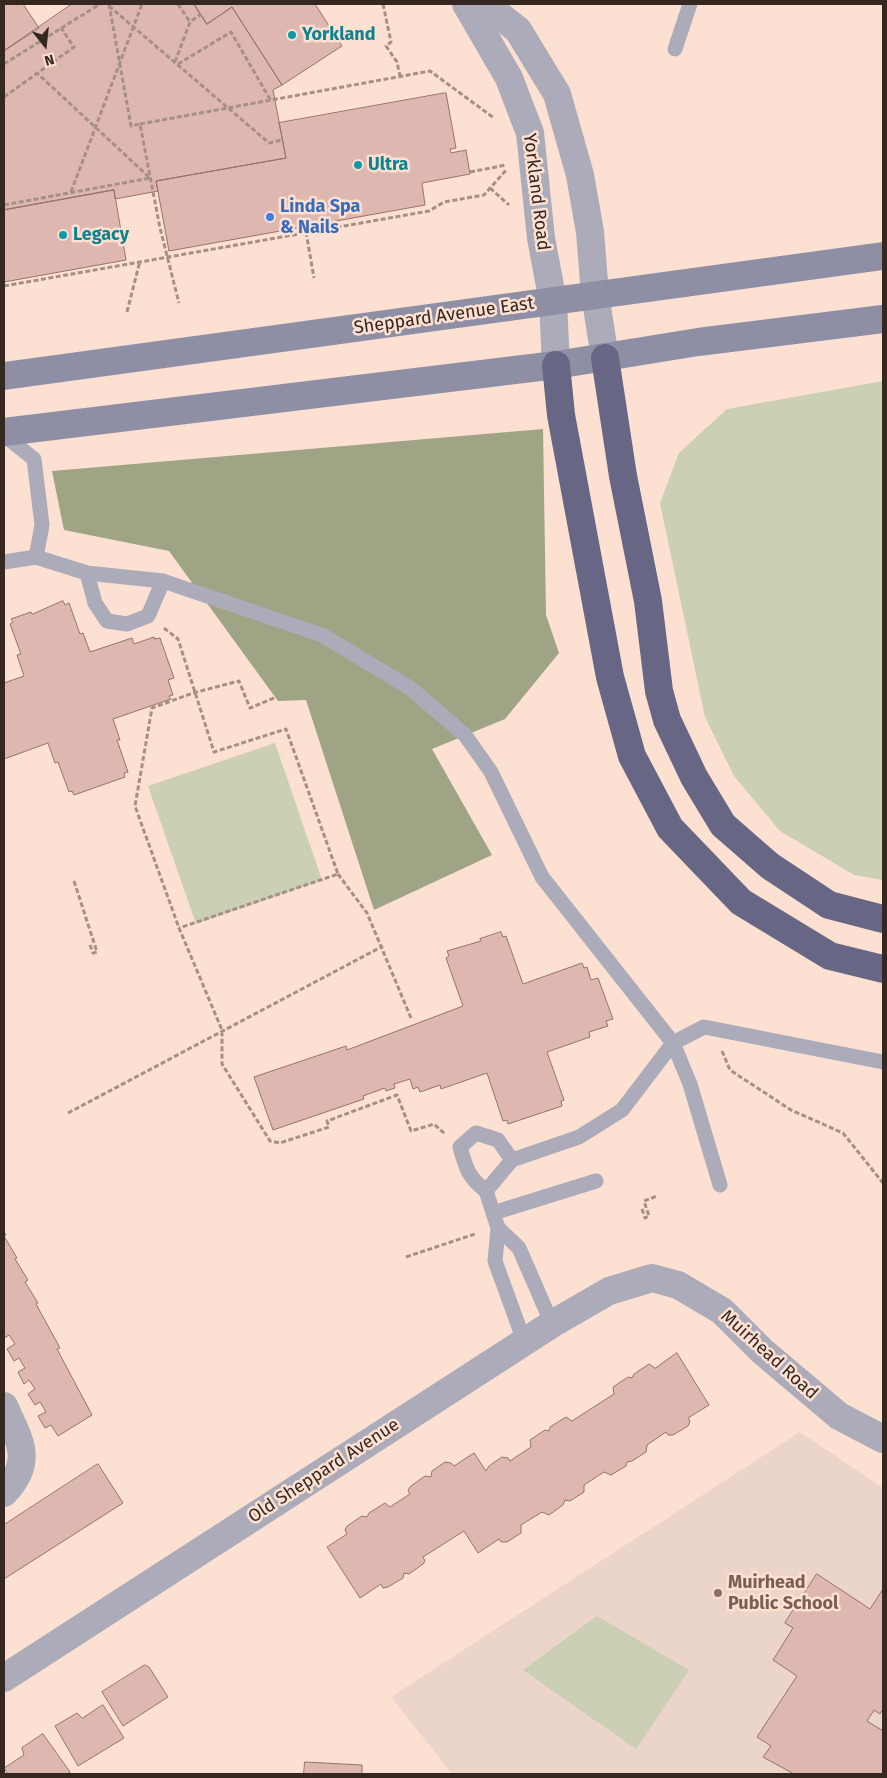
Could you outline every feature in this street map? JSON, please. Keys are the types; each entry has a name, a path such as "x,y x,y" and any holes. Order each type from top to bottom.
{"highway":[{"path":"605,358 623,476 648,601 659,691 667,720 694,777 723,825 770,866 829,905 883,919"},
{"path":"556,365 561,415 610,677 632,756 670,828 741,902 830,956 883,969"}],"main road":[{"name":"Sheppard Avenue East","path":"4,376 883,256"},
{"path":"4,433 556,365 698,342 883,319"}],"street":[{"name":"Yorkland Road","path":"466,4 509,78 530,133 541,238 553,302 556,365"},
{"path":"485,4 518,30 557,94 580,175 590,232 595,294 605,358"},
{"name":"Old Sheppard Avenue","path":"4,1678 524,1341 609,1292 652,1278"},
{"name":"Muirhead Road","path":"652,1278 678,1285 722,1311 762,1351 839,1416 883,1439"},
{"path":"4,1406 23,1448 19,1470 4,1493"}],"lane":[{"path":"675,49 690,4"},
{"path":"4,433 34,459 42,526 36,557"},
{"path":"4,557 36,557 87,573 163,581 322,635 410,688 465,736 491,772 542,877 673,1043 690,1084 720,1185"},
{"path":"87,573 94,603 107,621 127,624 148,616 163,581"},
{"path":"486,1191 512,1160 579,1137 622,1110 673,1043 704,1028 883,1062"},
{"path":"512,1160 498,1140 476,1132 460,1147 465,1168 473,1180 486,1191 493,1212 498,1228 495,1261 524,1341"},
{"path":"493,1212 596,1181"},
{"path":"498,1228 519,1248 552,1324"}],"path":[{"path":"4,64 100,4"},
{"path":"71,192 142,4"},
{"path":"178,4 190,22"},
{"path":"383,4 391,42 386,46 397,62 400,76"},
{"path":"109,5 269,143 282,140"},
{"path":"109,5 131,126 430,71 498,121"},
{"path":"177,63 190,22 201,14"},
{"path":"4,97 74,47 61,28"},
{"path":"177,63 231,32 270,101"},
{"path":"37,73 150,178"},
{"path":"140,124 150,178 179,303"},
{"path":"4,286 430,211 444,202 484,195 511,165 470,172"},
{"path":"5,203 150,178"},
{"path":"490,188 515,210"},
{"path":"306,232 314,278"},
{"path":"127,312 140,261"},
{"path":"148,616 178,639 193,693 214,752 286,729 338,874 367,914 411,1018"},
{"path":"274,698 250,708 238,681 193,693 152,708 135,806 179,928 222,1030 222,1064 270,1141 280,1143 329,1126 327,1121 397,1095 411,1131 434,1124 447,1136"},
{"path":"179,928 338,874"},
{"path":"74,881 97,952 93,953 90,945"},
{"path":"68,1113 382,946"},
{"path":"720,1048 730,1070 791,1110 843,1133 883,1183"},
{"path":"642,1209 645,1218 649,1216 644,1201 657,1196"},
{"path":"406,1257 475,1234"}],"shaded area":[{"name":"Muirhead Public School","path":"800,1432 883,1488 883,1774 452,1774 391,1697"}],"green space":[{"path":"883,381 883,880 854,875 780,831 734,776 705,717 660,503 679,453 727,409"},
{"path":"543,429 546,615 559,653 505,719 432,749 492,855 374,910 306,700 278,701 169,551 64,530 52,471"},
{"path":"275,743 322,880 196,924 148,786"},
{"path":"597,1616 689,1670 636,1749 523,1670"}],"building":[{"path":"4,4 23,4 39,28 4,51"},
{"path":"72,4 194,4 207,24 232,7 282,85 273,90 286,158 156,181 158,191 115,199 114,190 4,210 4,51"},
{"name":"Yorkland","path":"194,4 315,4 342,46 282,85 232,7 207,24"},
{"name":"Ultra","path":"446,93 456,148 450,149 451,153 466,150 470,174 422,183 425,205 169,251 156,181 286,158 279,123"},
{"name":"Legacy","path":"114,190 126,260 4,282 4,210"},
{"path":"63,601 65,605 69,603 80,634 83,633 90,652 132,638 134,644 154,637 154,639 160,638 174,678 168,680 173,695 169,696 171,699 113,719 120,740 117,740 128,772 124,773 125,777 74,795 72,791 69,792 58,762 55,763 48,743 4,759 4,683 24,676 17,655 21,654 10,624 13,622 11,619 31,612 32,614"},
{"path":"501,932 503,937 506,936 523,984 582,963 584,968 587,967 591,980 598,978 613,1019 606,1021 608,1026 589,1032 590,1037 547,1052 564,1100 561,1101 562,1106 508,1124 507,1120 503,1121 487,1073 441,1089 440,1085 420,1092 418,1087 413,1089 410,1079 394,1084 395,1088 386,1091 385,1088 363,1096 364,1099 273,1130 254,1077 346,1046 347,1050 463,1006 446,958 449,956 447,951 481,941 480,939"},
{"path":"4,1236 28,1280 25,1282 38,1303 36,1304 60,1348 57,1349 92,1415 58,1436 51,1425 45,1428 38,1416 46,1412 40,1402 35,1405 28,1394 35,1389 29,1380 24,1384 18,1372 25,1368 19,1358 14,1361 7,1349 15,1344 9,1335 4,1338"},
{"path":"677,1353 709,1405 688,1418 690,1421 688,1426 673,1435 668,1435 666,1432 647,1445 646,1452 627,1462 626,1466 611,1475 604,1472 584,1485 584,1492 570,1501 565,1500 563,1505 549,1515 542,1512 521,1525 521,1533 507,1542 501,1542 499,1539 478,1553 464,1531 423,1557 425,1561 423,1564 409,1574 404,1573 403,1578 388,1587 383,1588 381,1584 360,1598 327,1547 347,1534 345,1530 347,1526 362,1516 367,1517 369,1513 385,1503 390,1507 410,1494 408,1490 411,1486 425,1476 431,1477 432,1471 445,1462 451,1463 454,1466 474,1453 486,1471 489,1466 502,1457 508,1458 510,1461 531,1447 530,1440 545,1430 549,1431 550,1427 566,1417 572,1421 614,1394 613,1387 628,1377 632,1378 634,1374 649,1364 655,1368"},
{"path":"98,1464 123,1503 4,1579 4,1525"},
{"path":"817,1574 870,1609 883,1589 883,1709 880,1714 874,1710 867,1721 883,1731 883,1774 794,1774 763,1757 771,1746 757,1737 797,1676 773,1660 793,1628 785,1623"},
{"path":"145,1665 149,1667 168,1697 123,1726 102,1692"},
{"path":"103,1705 124,1738 78,1766 55,1726 77,1713 82,1718"},
{"path":"43,1734 70,1772 67,1774 8,1774 4,1768 24,1755 22,1748"},
{"path":"305,1762 362,1765 362,1774 304,1774"}],"place":[{"name":"Yorkland","path":"292,35"},
{"name":"Ultra","path":"358,165"},
{"name":"Linda Spa & Nails","path":"270,217"},
{"name":"Legacy","path":"63,235"},
{"name":"Muirhead Public School","path":"718,1593"}]}
